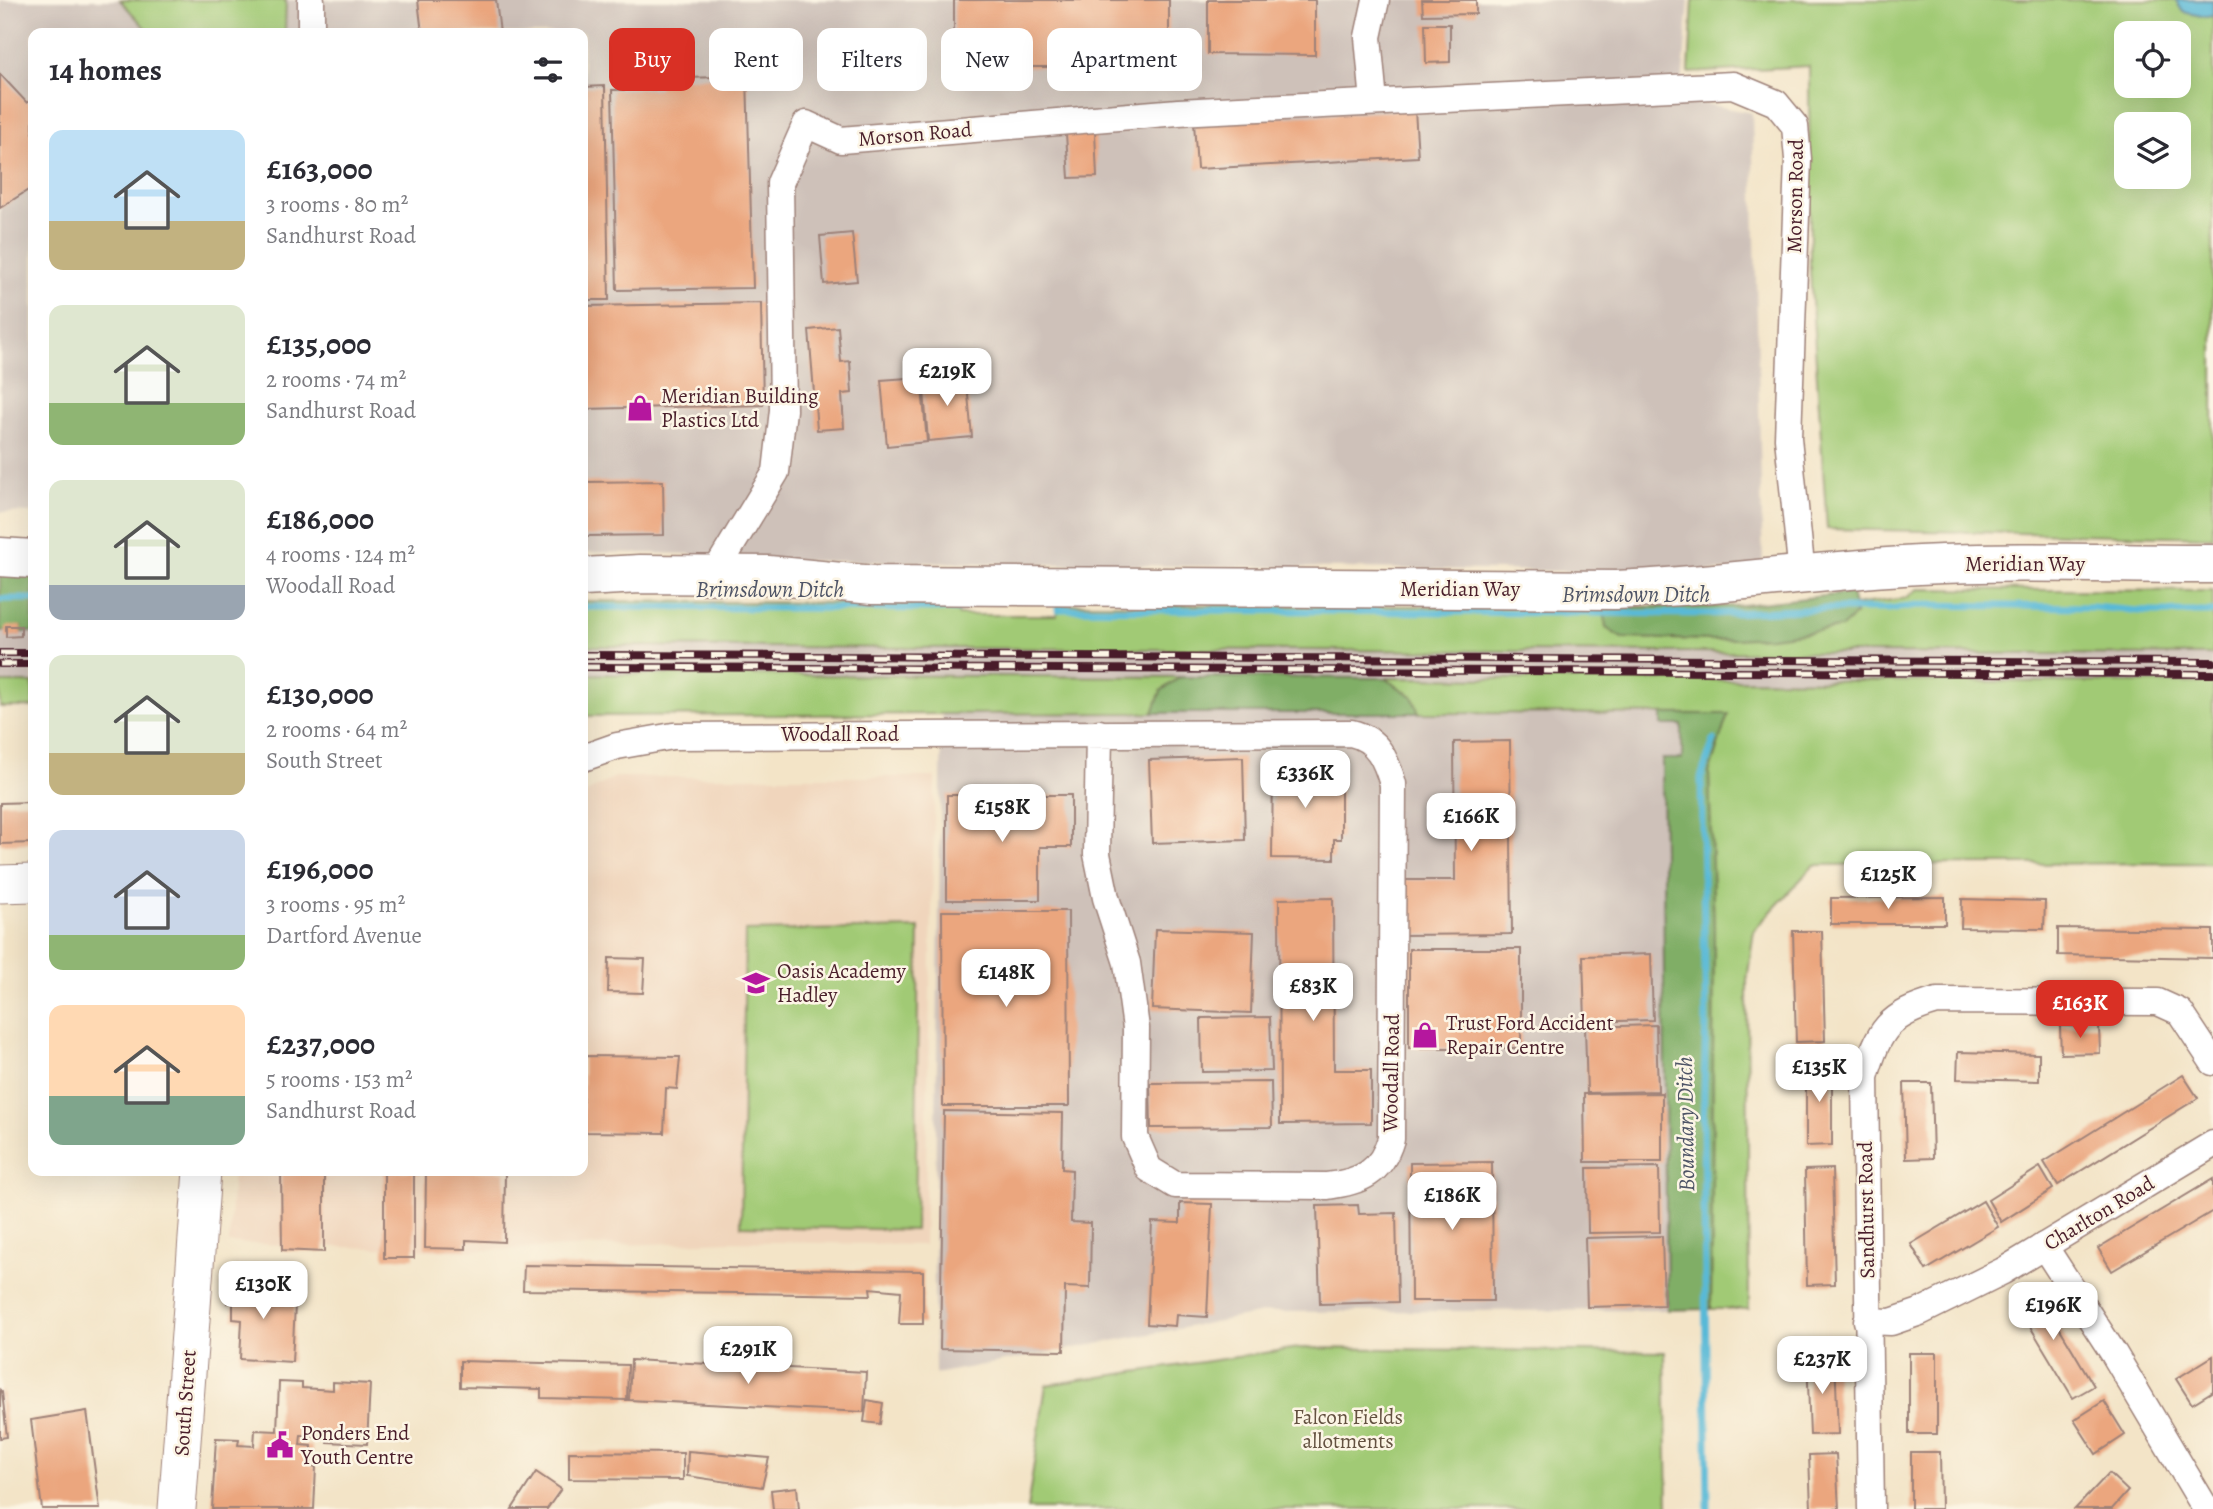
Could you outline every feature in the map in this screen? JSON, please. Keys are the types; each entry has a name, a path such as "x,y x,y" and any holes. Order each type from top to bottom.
{"main road":[{"path":"0,557 28,559"},
{"name":"Meridian Way","path":"588,577 715,574 768,575 873,585 1616,590 1676,588 1922,565 2213,564"},
{"name":"Meridian Way","path":"588,590 766,594 873,585"}],"street":[{"path":"311,0 311,28"},
{"path":"1374,102 1368,37 1376,0"},
{"name":"Morson Road","path":"715,574 776,472 783,410 780,183 806,124 841,140 1178,111 1733,85 1776,103 1795,126 1798,159 1788,438 1801,575"},
{"name":"Woodall Road","path":"588,756 617,746 673,736 1099,733 1351,733 1364,736 1386,760 1393,784 1391,1139 1386,1157 1364,1178 1326,1186 1175,1185 1149,1168 1135,1137 1136,1028 1126,964 1106,898 1097,854 1099,733"},
{"path":"0,884 28,883"},
{"name":"Sandhurst Road","path":"1871,1509 1865,1077 1875,1044 1888,1026 1913,1008 1937,1001 2158,1002 2180,1013 2213,1062"},
{"name":"Charlton Road","path":"1867,1321 1891,1322 1920,1312 2003,1271 2213,1144"},
{"name":"South Street","path":"177,1509 202,1176"},
{"path":"2044,1246 2127,1376 2206,1509"}],"shaded area":[{"path":"0,0 120,0 145,28 28,28 28,513 0,512"},
{"path":"286,0 1689,0 1681,99 1752,113 1763,570 1626,572 767,560 689,554 588,552 588,28 285,28"},
{"path":"21,626 21,632 28,632 28,683 0,683 0,632"},
{"path":"588,646 2213,655 2213,683 588,674"},
{"path":"942,712 1662,714 1663,725 1682,725 1682,759 1662,759 1667,1310 1268,1312 935,1374 934,1269"},
{"name":"Oasis Academy Hadley","path":"615,777 935,777 924,1245 728,1241 461,1251 229,1243 233,1176 588,1176 588,792"}],"green space":[{"path":"120,0 286,0 285,28 145,28"},
{"path":"1693,0 2213,0 2213,537 1827,529 1810,271 1809,66 1689,73"},
{"path":"0,572 28,576 28,632 21,632 21,627 0,632"},
{"path":"1918,589 2213,591 2213,655 588,646 588,601 958,604 958,615 1057,615 1058,604 1604,607 1606,628 1622,638 1715,640 1856,614 1854,605 1906,598"},
{"path":"1851,593 1856,614 1841,628 1771,637 1715,640 1622,638 1606,628 1604,607 1734,606"},
{"path":"588,674 1180,677 1161,691 1153,713 588,716"},
{"path":"1180,677 1384,678 1412,696 1419,713 1153,713 1161,691"},
{"path":"1384,678 2213,683 2213,864 1814,865 1754,930 1747,981 1749,1309 1711,1309 1714,930 1709,773 1728,714 1419,713 1412,696"},
{"path":"0,683 28,683 28,707 0,707"},
{"path":"1662,714 1728,714 1709,773 1714,930 1711,1309 1667,1310 1662,759 1682,759 1682,725 1662,725"},
{"path":"919,928 915,1230 741,1226 745,931"},
{"name":"Falcon Fields allotments","path":"1298,1348 1665,1352 1668,1509 1027,1509 1046,1385"}],"water":[{"path":"2175,0 2213,0 2213,16 2183,12"}],"building":[{"path":"418,0 496,0 499,28 421,28"},
{"path":"954,0 1169,0 1169,28 1047,28 1047,67 1033,67 1033,28 954,28"},
{"path":"1208,0 1315,0 1315,55 1208,54"},
{"path":"1422,0 1476,0 1476,14 1423,15"},
{"path":"1425,24 1450,24 1450,62 1426,63"},
{"path":"0,74 28,102 28,190 0,208"},
{"path":"709,77 709,91 747,91 753,288 617,290 612,91 695,91 695,78"},
{"path":"605,86 609,300 588,300 588,87"},
{"path":"1415,110 1418,157 1197,169 1194,122"},
{"path":"1095,132 1097,177 1069,178 1066,134"},
{"path":"852,233 857,281 824,284 820,236"},
{"path":"761,303 763,405 588,409 588,306"},
{"path":"838,327 841,362 850,361 852,393 842,394 844,428 817,430 809,330"},
{"path":"966,374 972,437 928,441 923,378"},
{"path":"921,377 927,442 887,446 881,380"},
{"path":"663,481 664,535 588,536 588,482"},
{"path":"6,626 21,626 21,636 6,637"},
{"path":"1510,741 1512,934 1399,935 1399,880 1455,880 1454,742"},
{"path":"1243,757 1245,840 1152,843 1149,760"},
{"path":"1273,760 1329,760 1329,778 1341,778 1341,839 1334,839 1334,859 1272,858"},
{"path":"947,795 1071,795 1071,847 1040,847 1040,900 947,900"},
{"path":"28,802 28,843 0,844 0,803"},
{"path":"1945,897 1945,924 1831,924 1831,898"},
{"path":"1333,898 1334,1070 1371,1070 1371,1123 1280,1124 1279,899"},
{"path":"1962,899 2045,901 2044,929 1961,928"},
{"path":"942,911 1068,911 1069,1106 943,1106"},
{"path":"2058,928 2213,930 2213,958 2058,955"},
{"path":"1155,929 1254,932 1251,1013 1152,1009"},
{"path":"1793,931 1822,931 1825,1041 1796,1042"},
{"path":"1409,949 1521,949 1521,1048 1409,1048"},
{"path":"1651,954 1653,1020 1585,1022 1583,956"},
{"path":"609,958 645,959 643,993 608,992"},
{"path":"1270,1017 1272,1071 1202,1072 1201,1018"},
{"path":"1656,1025 1658,1091 1587,1093 1585,1027"},
{"path":"2060,1026 2099,1026 2100,1053 2061,1054"},
{"path":"1958,1052 2039,1054 2039,1081 1957,1079"},
{"path":"588,1056 680,1057 677,1089 666,1088 664,1133 588,1132"},
{"path":"1806,1063 1832,1063 1832,1145 1806,1146"},
{"path":"2183,1075 2198,1098 2058,1185 2044,1162"},
{"path":"1271,1082 1272,1127 1151,1128 1150,1083"},
{"path":"1904,1083 1931,1083 1933,1158 1906,1159"},
{"path":"1662,1093 1662,1162 1585,1162 1584,1094"},
{"path":"944,1111 1063,1113 1062,1169 1072,1170 1071,1222 1091,1223 1090,1288 1065,1287 1064,1351 940,1349"},
{"path":"1492,1162 1493,1301 1411,1301 1410,1163"},
{"path":"1659,1167 1660,1232 1588,1233 1587,1168"},
{"path":"2040,1167 2053,1189 2001,1222 1988,1200"},
{"path":"1832,1169 1835,1284 1807,1285 1805,1170"},
{"path":"281,1176 324,1176 324,1252 282,1250"},
{"path":"384,1176 414,1176 414,1258 384,1258"},
{"path":"426,1176 505,1176 504,1242 466,1240 466,1249 425,1248"},
{"path":"2213,1179 2213,1211 2112,1271 2098,1248"},
{"path":"1983,1201 1998,1227 1926,1270 1911,1244"},
{"path":"1180,1203 1212,1204 1207,1317 1176,1315 1175,1326 1147,1324 1152,1222 1180,1223"},
{"path":"1358,1205 1359,1214 1396,1213 1398,1302 1320,1304 1317,1206"},
{"path":"1662,1236 1664,1305 1587,1307 1585,1238"},
{"path":"524,1265 923,1271 923,1324 899,1324 901,1291 870,1288 871,1295 523,1290"},
{"path":"228,1282 286,1285 285,1305 295,1305 292,1362 240,1359 242,1320 233,1319 233,1303 227,1303"},
{"path":"2034,1285 2094,1386 2073,1398 2013,1298"},
{"path":"1909,1353 1937,1353 1937,1434 1909,1434"},
{"path":"2213,1356 2213,1391 2192,1404 2176,1379"},
{"path":"1807,1357 1835,1357 1838,1434 1810,1435"},
{"path":"631,1360 866,1372 864,1412 629,1400"},
{"path":"460,1361 628,1365 627,1400 541,1398 541,1389 460,1387"},
{"name":"Ponders End Youth Centre","path":"279,1382 302,1383 302,1388 333,1390 333,1382 370,1384 367,1444 327,1442 328,1437 301,1435 300,1445 312,1446 311,1466 316,1467 314,1509 212,1509 216,1438 239,1439 238,1445 254,1446 255,1430 277,1431"},
{"path":"0,1390 7,1437 0,1438"},
{"path":"867,1400 883,1403 880,1424 864,1422"},
{"path":"2104,1401 2125,1435 2096,1454 2074,1420"},
{"path":"87,1411 100,1509 42,1509 31,1420"},
{"path":"688,1451 769,1458 762,1487 687,1476"},
{"path":"569,1452 683,1453 683,1480 569,1479"},
{"path":"1911,1452 1940,1452 1941,1509 1911,1509"},
{"path":"1836,1454 1839,1509 1811,1509 1809,1455"},
{"path":"536,1472 561,1489 547,1509 512,1509"},
{"path":"2109,1473 2128,1491 2112,1509 2075,1509"},
{"path":"797,1487 799,1509 773,1509 771,1490"}],"waterway":[{"name":"Brimsdown Ditch","path":"0,599 28,599"},
{"name":"Brimsdown Ditch","path":"1058,609 1710,614 1888,609 1918,605 2093,607 2150,612 2213,612"},
{"name":"Brimsdown Ditch","path":"588,607 958,609"},
{"name":"Boundary Ditch","path":"1708,1509 1703,1125 1706,1020 1701,778 1714,740"}],"railway":[{"path":"0,653 28,653"},
{"path":"588,655 2213,662"},
{"path":"0,664 28,664"},
{"path":"588,667 2213,674"}],"place":[{"name":"Meridian Building Plastics Ltd","path":"640,408"},
{"name":"Oasis Academy Hadley","path":"756,983"},
{"name":"Trust Ford Accident Repair Centre","path":"1425,1035"},
{"name":"Ponders End Youth Centre","path":"280,1445"}]}
